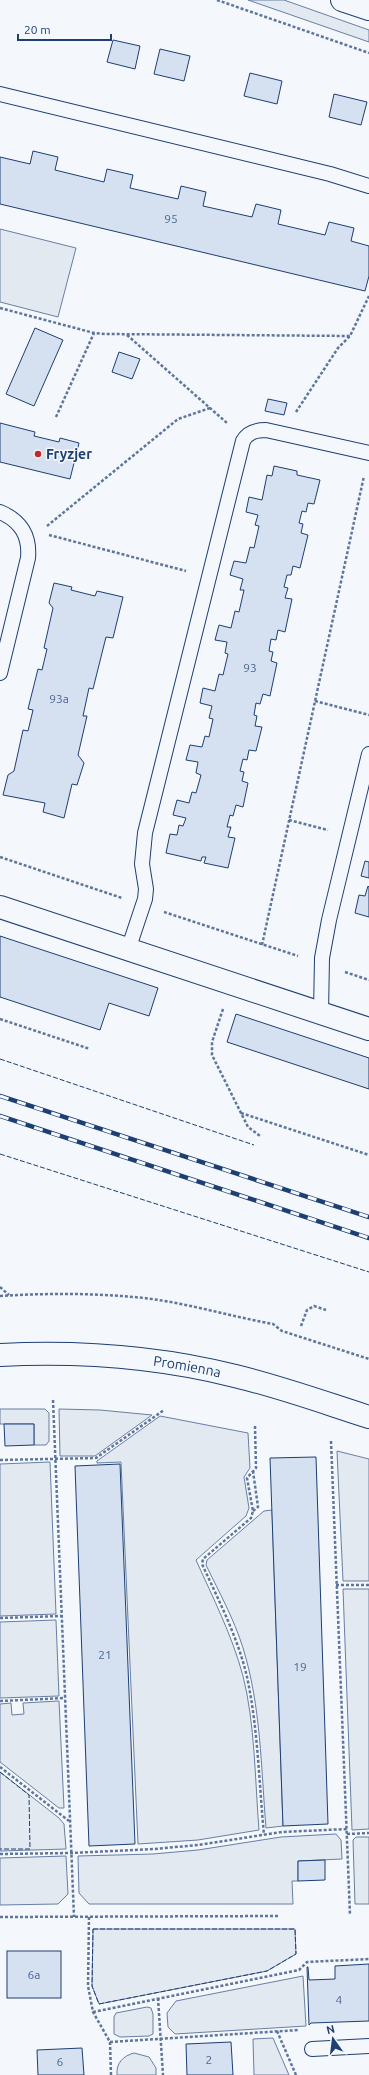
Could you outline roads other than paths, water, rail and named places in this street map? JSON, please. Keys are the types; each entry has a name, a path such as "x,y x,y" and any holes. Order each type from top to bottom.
{"street":[{"path":"342,0 369,9"},
{"path":"0,907 369,1029"},
{"name":"Promienna","path":"0,1355 68,1353 123,1357 179,1365 261,1383 369,1417"}],"lane":[{"path":"0,94 330,174 369,186"},
{"path":"128,950 143,905 146,889 142,864 146,833 244,438 246,435 258,430 368,449"},
{"path":"0,512 8,516 22,528 26,534 29,546 28,558 0,673"},
{"path":"321,1014 322,964 329,920 369,754"},
{"path":"312,2049 369,2046"}],"railway":[{"path":"0,1096 369,1217"},
{"path":"0,1116 369,1238"}],"place":[{"name":"Fryzjer","path":"38,454"}]}
